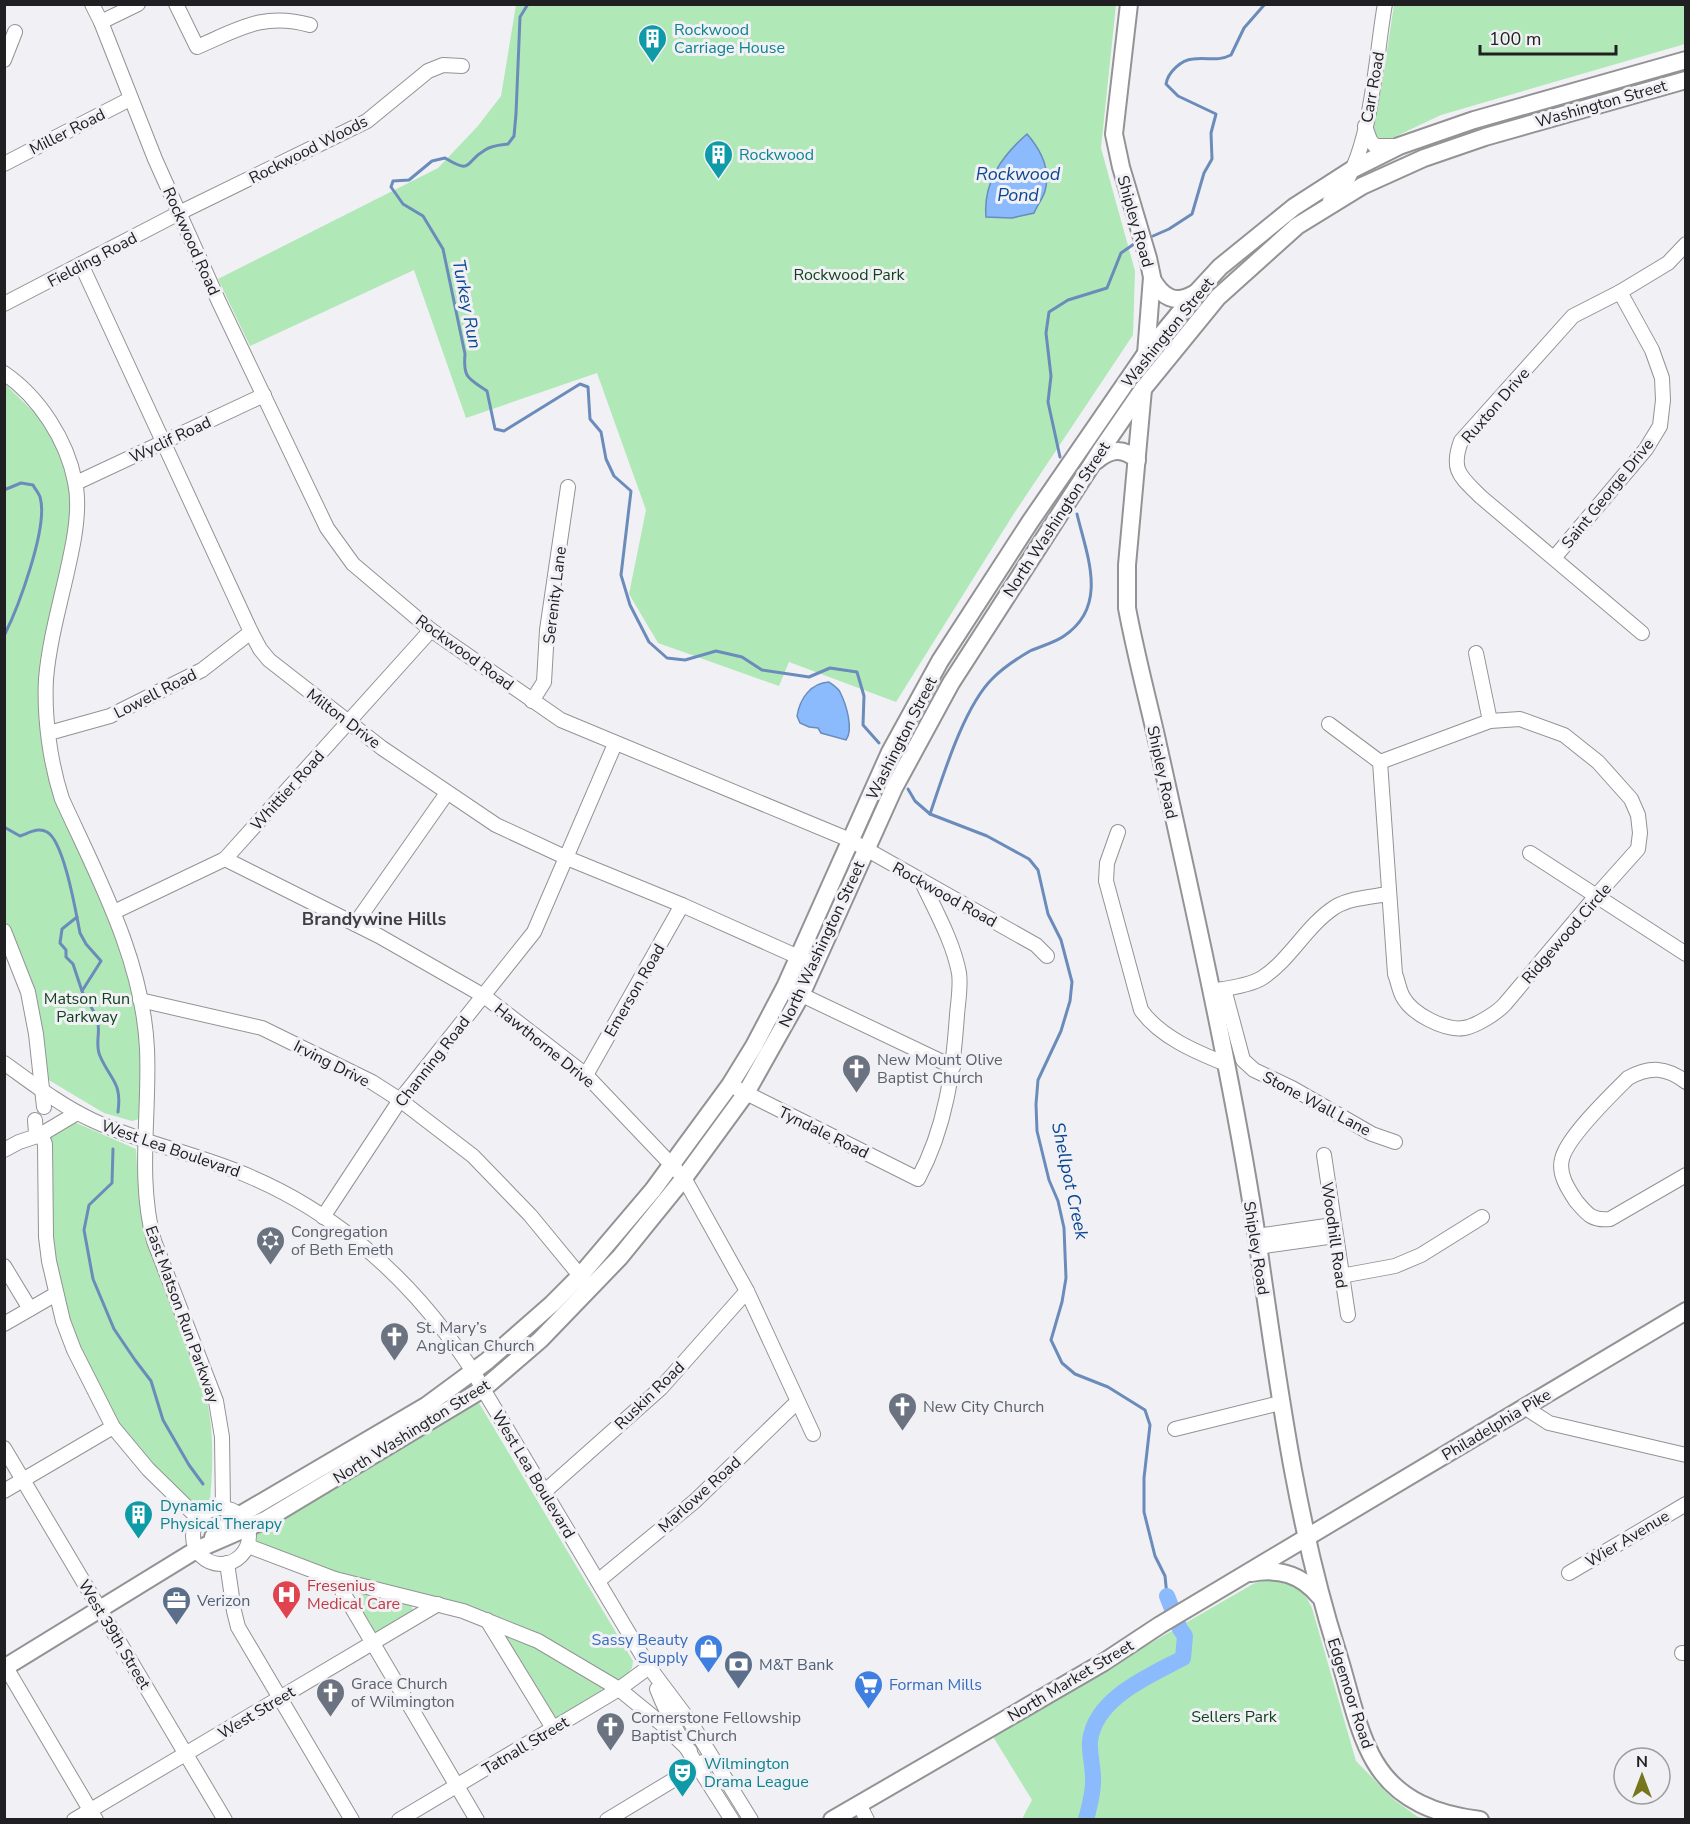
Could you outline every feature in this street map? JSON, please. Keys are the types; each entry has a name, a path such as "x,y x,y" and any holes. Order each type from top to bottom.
{"main road":[{"name":"Shipley Road","path":"1129,4 1114,134 1152,279 1127,565 1127,608 1234,1062 1280,1403 1306,1537"},
{"name":"Washington Street","path":"850,840 890,752 940,661 1068,466 1147,352 1196,292 1229,259 1358,161 1474,120 1686,60"},
{"name":"Washington Street","path":"1143,389 1218,297 1297,226 1362,186 1424,158 1485,137 1686,80"},
{"path":"1152,279 1158,289 1171,299 1182,300 1196,292"},
{"name":"North Washington Street","path":"5,1666 244,1522 426,1406 487,1361 552,1304 620,1257 684,1178 746,1093 801,995 907,764 951,683 1069,499 1143,389"},
{"path":"1086,473 1103,455 1112,451 1127,452 1137,460"},
{"name":"North Washington Street","path":"244,1522 275,1514 483,1389 540,1340 585,1283 730,1085 754,1046 784,987 850,840"},
{"name":"Philadelphia Pike","path":"1306,1537 1686,1311"},
{"name":"North Market Street","path":"832,1820 1104,1662 1160,1625 1306,1537"},
{"name":"Edgemoor Road","path":"1306,1537 1320,1596 1362,1733 1381,1771 1400,1791 1424,1807 1443,1814 1480,1820"},
{"path":"1245,1574 1271,1571 1292,1574 1312,1587 1320,1596"}],"street":[{"name":"Rockwood Road","path":"92,4 179,213 327,528 353,564 431,630 561,720 850,840 1036,945 1047,956"},
{"path":"101,22 138,4"},
{"path":"176,4 197,47 262,21 286,20 310,25"},
{"name":"Carr Road","path":"1297,226 1335,196 1350,178 1358,161 1372,96 1385,4"},
{"path":"4,60 15,32"},
{"name":"Rockwood Woods","path":"179,213 367,121 428,71 443,65 462,66"},
{"name":"Miller Road","path":"4,164 130,99"},
{"path":"1365,126 1375,146 1399,146"},
{"path":"1358,161 1384,172 1397,170"},
{"name":"Fielding Road","path":"4,304 179,213"},
{"name":"Ruxton Drive","path":"1642,633 1481,497 1460,475 1455,457 1461,441 1573,316 1668,264 1686,244"},
{"name":"Milton Drive","path":"81,264 251,632 260,650 269,660 382,748 447,793 514,835 682,905 814,964"},
{"name":"Saint George Drive","path":"1554,558 1646,449 1660,426 1663,400 1662,378 1652,350 1620,292"},
{"name":"East Matson Run Parkway","path":"4,373 17,382 54,427 76,483 77,519 47,675 49,733 62,799 114,912 132,964 147,1049 147,1205 151,1230 216,1401 222,1437 222,1507"},
{"name":"Wyclif Road","path":"76,483 264,395"},
{"name":"Serenity Lane","path":"532,700 544,682 547,630 568,488"},
{"name":"Whittier Road","path":"114,912 225,859 431,630"},
{"name":"Lowell Road","path":"49,733 121,711 202,670 251,632"},
{"path":"1476,653 1490,721"},
{"name":"Ridgewood Circle","path":"1520,719 1564,735 1598,762 1631,799 1638,814 1640,833 1638,849 1505,1004 1497,1012 1464,1028 1441,1024 1425,1018 1403,997 1395,974 1380,762 1490,721 1520,719"},
{"path":"1329,724 1380,762"},
{"name":"Channing Road","path":"323,1216 400,1100 534,932 615,744"},
{"path":"355,924 447,793"},
{"path":"1118,832 1107,863 1106,881 1141,1010 1150,1023 1199,1053 1234,1062"},
{"path":"1530,853 1686,954"},
{"name":"Hawthorne Drive","path":"225,859 380,936 484,996 586,1075 684,1178 747,1291 813,1434"},
{"path":"784,987 953,1067 960,975 952,948 921,880"},
{"path":"1218,990 1260,980 1283,961 1312,927 1335,907 1357,899 1388,894"},
{"name":"Emerson Road","path":"586,1075 682,905"},
{"path":"4,931 28,992 45,1097 35,1120 19,1142"},
{"name":"Irving Drive","path":"140,1000 262,1028 372,1082 400,1100 473,1156 530,1215 585,1283"},
{"name":"Stone Wall Lane","path":"1234,1062 1292,1088 1372,1134 1395,1142"},
{"name":"West Lea Boulevard","path":"4,1063 45,1097 100,1124 245,1174 274,1188 323,1216 378,1258 403,1283 436,1320 473,1370 649,1667 691,1723 751,1820"},
{"name":"Tyndale Road","path":"730,1085 918,1179 941,1124 953,1067"},
{"path":"1686,1082 1677,1076 1656,1069 1641,1071 1628,1078 1613,1092 1567,1146 1561,1161 1563,1179 1569,1192 1589,1217 1600,1220 1610,1219 1686,1175"},
{"path":"4,1150 40,1135 77,1113"},
{"path":"35,1120 36,1133 40,1135 45,1144 47,1249 56,1294 74,1350 113,1426 148,1469 198,1518"},
{"name":"Woodhill Road","path":"1324,1155 1348,1315"},
{"path":"1341,1276 1395,1266 1421,1254 1482,1217"},
{"path":"1257,1242 1334,1230"},
{"path":"4,1266 30,1309"},
{"name":"Ruskin Road","path":"544,1492 661,1388 747,1291"},
{"path":"4,1324 56,1294"},
{"name":"Marlowe Road","path":"598,1581 695,1501 797,1402"},
{"path":"1175,1430 1280,1403"},
{"path":"1524,1407 1549,1423 1686,1455"},
{"path":"4,1491 113,1426"},
{"name":"West 39th Street","path":"4,1448 225,1820"},
{"name":"Wier Avenue","path":"1569,1573 1686,1504"},
{"path":"222,1507 232,1509 244,1522 249,1537 248,1546 240,1557 227,1563 210,1562 196,1550 192,1534 198,1518 209,1510 222,1507"},
{"path":"248,1546 335,1579 438,1604 487,1620 538,1641 619,1689 663,1725 690,1751"},
{"path":"227,1563 238,1628 352,1820"},
{"path":"335,1579 477,1820"},
{"name":"West Street","path":"74,1820 94,1814 186,1753 438,1604"},
{"path":"487,1620 554,1728"},
{"path":"5,1666 94,1814"},
{"name":"West Lea Boulevard","path":"649,1667 663,1704 732,1820"},
{"name":"Tatnall Street","path":"399,1820 619,1689 649,1667"},
{"path":"608,1820 712,1756"},
{"path":"859,1804 867,1820"}],"green space":[{"name":"Rockwood Park","path":"516,5 1116,5 1101,148 1135,271 1133,335 1013,515 896,702 789,662 779,686 658,643 629,594 646,510 597,373 466,418 414,270 250,346 218,279 438,168 477,127 501,96"},
{"path":"1394,5 1685,5 1685,44 1441,115 1386,141 1380,141 1375,138 1372,126 1381,90"},
{"name":"Matson Run Parkway","path":"4,383 58,436 76,483 46,682 62,799 132,964 147,1117 132,1121 104,1113 47,1079 5,931"},
{"path":"72,1121 136,1149 141,1199 153,1248 168,1297 207,1400 211,1425 212,1475 210,1501 200,1508 185,1501 117,1425 84,1370 50,1268 45,1144 51,1133"},
{"path":"476,1398 633,1661 632,1668 622,1680 611,1680 583,1661 392,1590 271,1551 257,1541 256,1529"},
{"name":"Sellers Park","path":"1266,1579 1289,1583 1299,1589 1312,1608 1356,1761 1393,1799 1418,1817 1429,1819 1022,1819 1032,1800 992,1735 1253,1584"},
{"path":"362,1594 411,1605 413,1610 375,1633 357,1603"},
{"path":"508,1634 536,1646 600,1684 603,1688 602,1693 555,1719 505,1644"}],"water":[{"name":"Rockwood Pond","path":"1027,134 1044,160 1047,183 1043,196 1034,213 1012,218 986,217 991,181 1002,161"},
{"path":"829,682 839,691 847,710 849,730 846,740 821,733 818,728 800,723 797,716 807,693 817,685"}],"waterway":[{"name":"Turkey Run","path":"528,4 520,17 514,136 508,144 488,148 478,154 468,165 460,166 445,158 432,161 409,180 393,181 391,187 403,204 423,216 443,249 465,354 466,373 471,380 487,391 495,429 504,431 580,384 588,387 590,419 601,432 606,459 614,476 631,491 621,575 630,605 649,642 667,658 685,660 716,651 742,657 762,670 809,677 830,668 857,672 864,696 863,725 879,743"},
{"name":"Shellpot Creek","path":"1153,236 1192,214 1204,173 1212,159 1211,133 1216,114 1178,96 1166,84 1169,75 1176,67 1188,60 1217,59 1231,55 1244,28 1265,4"},
{"name":"Shellpot Creek","path":"1307,4 1314,4"},
{"name":"Shellpot Creek","path":"1060,457 1048,402 1051,376 1046,333 1049,312 1068,300 1107,288 1121,253 1134,244"},
{"path":"4,490 21,483 33,485 39,496 42,510 31,567 4,636"},
{"name":"Shellpot Creek","path":"1077,514 1086,547 1091,580 1091,595 1086,610 1078,624 1064,636 1016,660 997,674 982,690 956,742 930,814 987,836 1029,859 1038,870 1048,914 1061,940 1072,982 1070,1001 1061,1031 1038,1080 1036,1104 1037,1131 1064,1228 1066,1278 1051,1340 1062,1363 1075,1374 1108,1387 1145,1410 1150,1425 1144,1478 1144,1512 1155,1556 1165,1576 1167,1596"},
{"name":"Turkey Run","path":"908,789 915,801 930,814"},
{"path":"4,827 20,836 40,830 47,832 59,849 80,933 86,944 101,961 82,991 97,1020 99,1052 117,1088 118,1112"},
{"path":"77,917 62,929 60,943 66,950 66,957 73,964 82,991"},
{"path":"113,1149 112,1183 89,1205 84,1230 93,1279 114,1329 151,1381 163,1420 189,1465 203,1484"},
{"name":"Shellpot Creek","path":"1086,1820 1093,1783 1090,1741 1094,1726 1102,1712 1126,1690 1183,1658 1185,1636 1167,1596"}],"place":[{"name":"Rockwood Carriage House","path":"653,64"},
{"name":"Rockwood","path":"718,180"},
{"name":"New Mount Olive Baptist Church","path":"856,1094"},
{"name":"Congregation of Beth Emeth","path":"270,1266"},
{"name":"St. Mary’s Anglican Church","path":"395,1362"},
{"name":"New City Church","path":"902,1432"},
{"name":"Dynamic Physical Therapy","path":"139,1540"},
{"name":"Fresenius Medical Care","path":"286,1620"},
{"name":"Verizon","path":"176,1626"},
{"name":"Sassy Beauty Supply","path":"709,1674"},
{"name":"M&T Bank","path":"738,1690"},
{"name":"Forman Mills","path":"868,1710"},
{"name":"Grace Church of Wilmington","path":"330,1718"},
{"name":"Cornerstone Fellowship Baptist Church","path":"610,1752"},
{"name":"Wilmington Drama League","path":"683,1798"}],"district":[{"name":"Brandywine Hills","path":"374,919"}]}
